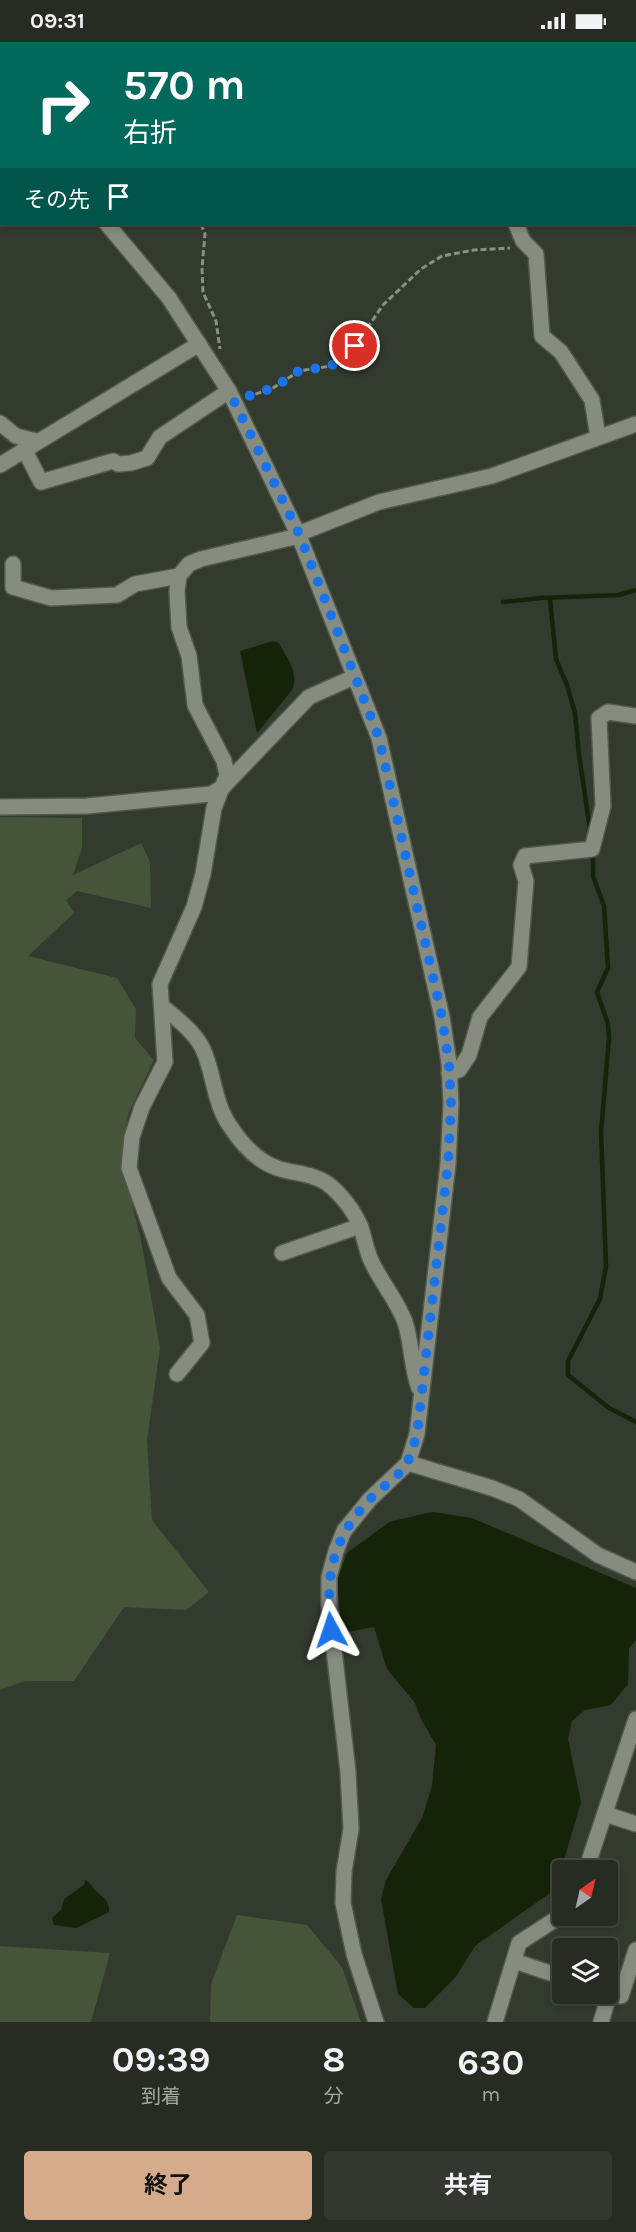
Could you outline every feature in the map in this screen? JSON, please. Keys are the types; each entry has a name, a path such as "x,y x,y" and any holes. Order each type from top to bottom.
{"street":[{"path":"108,225 169,298 199,344 231,396 299,535 379,738 442,1017 451,1104 448,1164 417,1434 408,1463 370,1499 344,1531 329,1577 328,1606 348,1772 351,1829 344,1872 343,1903 354,1954 376,2022"},
{"path":"516,225 523,241 536,254 542,336 561,352 592,400 598,437"},
{"path":"0,465 199,344"},
{"path":"0,423 30,445 41,482 113,462 131,463 147,458 160,437 231,396"},
{"path":"177,1374 202,1343 197,1315 170,1278 129,1168 132,1137 142,1107 165,1062 160,984 194,907 203,874 214,808 226,775 224,761 195,705 189,656 179,627 177,591 179,576 189,564 201,559 299,535 379,502 492,476 636,424"},
{"path":"14,564 13,587 51,598 117,595 135,584 179,576"},
{"path":"0,807 87,806 211,794 223,787 309,697 354,678"},
{"path":"449,1072 459,1070 469,1055 480,1017 519,967 526,881 521,865 525,856 592,849 603,806 599,718 608,712 636,716"},
{"path":"163,1007 195,1037 205,1052 215,1093 229,1126 254,1155 276,1168 311,1175 328,1184 350,1208 360,1226 370,1259 392,1294 405,1321 412,1347 415,1377 422,1396"},
{"path":"282,1253 360,1226"},
{"path":"408,1463 492,1488 519,1499 598,1555 636,1572"},
{"path":"589,1860 636,1719"},
{"path":"605,1814 636,1824"},
{"path":"495,2022 519,1943 552,1922"},
{"path":"618,1995 621,1996 636,1950"},
{"path":"514,1961 552,1974"},
{"path":"601,2022 606,2004"}],"path":[{"path":"201,225 205,234 202,268 203,292 216,321 220,347 216,372"},
{"path":"231,396 273,388 299,371 331,366 355,346 377,312 395,293 421,269 442,256 474,250 510,248 523,241"}],"shaded area":[{"path":"273,641 279,643 288,660 293,671 294,684 292,690 257,733 240,651"},
{"path":"0,817 82,818 82,848 73,875 141,843 150,862 151,908 77,891 66,900 74,913 28,956 117,978 136,1009 135,1038 154,1060 128,1114 123,1166 141,1240 160,1348 147,1440 152,1520 209,1592 186,1610 124,1607 74,1681 25,1681 0,1690"},
{"path":"432,1512 472,1518 636,1588 636,1640 629,1648 628,1684 611,1705 585,1710 572,1721 568,1739 581,1802 564,1860 552,1860 552,1890 475,1946 455,1978 425,2008 414,2008 398,1994 381,1899 386,1880 422,1818 432,1786 436,1745 415,1703 387,1669 374,1627 342,1633 337,1581 347,1553 389,1522"},
{"path":"85,1880 106,1900 109,1912 76,1928 54,1925 52,1918 61,1910 64,1899 84,1885"},
{"path":"237,1915 307,1925 342,1967 361,2022 210,2022 211,1984"},
{"path":"0,1946 110,1953 91,2022 0,2022"}],"waterway":[{"path":"503,602 619,595 636,590"},
{"path":"550,599 556,659 575,713 590,829"},
{"path":"593,855 593,876 604,906 608,968 597,992 608,1024 609,1038 601,1132 606,1266 600,1299 568,1361 568,1375 609,1408 636,1422"}],"route":[{"path":"331,1630 328,1606 329,1577 344,1531 370,1499 408,1463 417,1434 448,1164 451,1104 449,1064 442,1017 379,738 300,536 234,401 273,388 299,371 331,366 355,346"}]}
